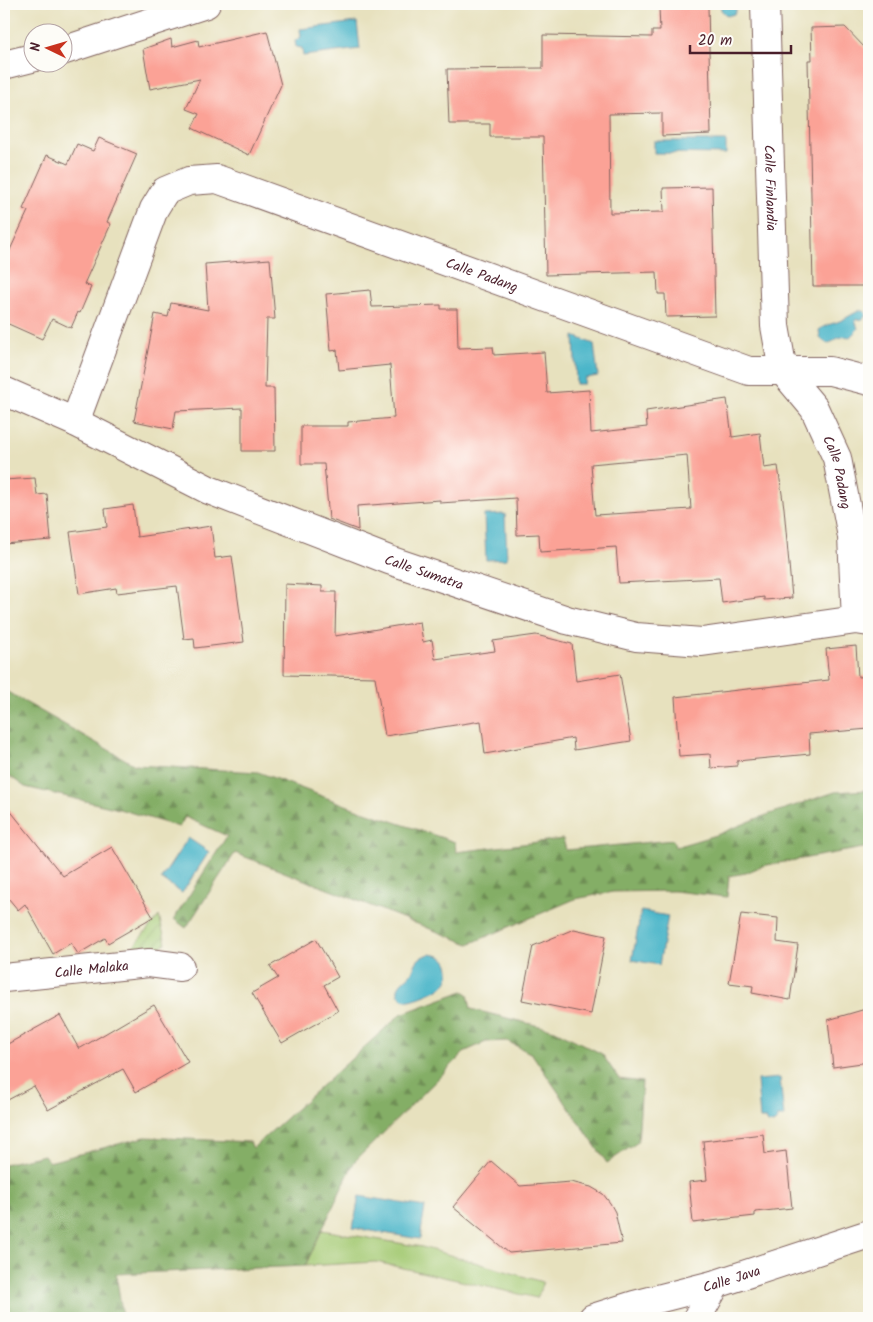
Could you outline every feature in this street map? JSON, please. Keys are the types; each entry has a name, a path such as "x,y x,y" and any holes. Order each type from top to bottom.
{"street":[{"path":"72,48 206,4"},
{"name":"Calle Finlandia","path":"765,4 775,326 783,371"},
{"path":"4,65 22,60"},
{"name":"Calle Padang","path":"75,422 154,210 165,191 189,181 217,179 749,371 783,371 814,408 837,458 852,537 862,621"},
{"path":"783,371 830,371 869,382"},
{"name":"Calle Sumatra","path":"4,391 75,422 209,490 389,560 567,620 636,637 702,642 862,621"},
{"name":"Calle Malaka","path":"4,978 149,964 180,967"},
{"name":"Calle Java","path":"593,1318 634,1305 716,1284 869,1234"},
{"path":"697,1318 716,1284"}],"green space":[{"path":"4,690 135,765 258,772 359,810 455,842 456,852 563,839 566,850 673,840 675,847 719,834 758,818 835,792 869,790 869,847 762,866 746,873 729,876 727,897 674,891 613,892 575,899 469,944 235,853 186,928 174,919 227,836 185,817 179,827 119,809 25,787 4,772"},
{"path":"159,916 166,943 152,953 135,954 130,950"},
{"path":"463,991 468,994 471,1009 555,1030 602,1054 619,1079 642,1082 638,1142 607,1163 532,1054 507,1041 486,1042 466,1051 354,1162 305,1266 116,1274 123,1318 4,1318 4,1164 44,1155 49,1162 145,1137 250,1142 253,1148 401,1014"},
{"path":"322,1230 422,1247 543,1282 537,1298 376,1262 305,1266"}],"water":[{"path":"721,4 736,4 736,11 734,14 727,16 721,10"},
{"path":"357,22 360,49 303,56 302,48 296,47 295,41 301,37 300,29"},
{"path":"654,141 726,141 726,154 654,153"},
{"path":"861,310 866,315 863,319 855,320 858,329 850,337 838,338 829,343 820,338 819,330"},
{"path":"574,336 594,344 598,376 585,378 584,384 576,384"},
{"path":"505,514 507,559 486,560 484,515"},
{"path":"188,838 209,852 182,893 161,879"},
{"path":"641,911 668,916 659,965 632,960"},
{"path":"430,954 441,956 449,967 449,976 445,984 435,991 417,998 403,999 398,992 399,986 412,972 418,960"},
{"path":"780,1078 784,1117 778,1117 777,1121 773,1124 768,1123 766,1119 760,1119 757,1080"},
{"path":"359,1196 425,1207 420,1239 353,1228"}],"building":[{"path":"708,6 711,134 662,136 662,113 609,114 610,213 664,212 663,188 712,187 715,316 666,317 665,294 658,294 657,272 546,275 543,137 490,137 490,124 449,124 447,69 543,68 543,35 652,37 652,31 660,31 659,7"},
{"path":"845,27 866,49 869,90 869,286 813,286 808,60 812,60 811,28"},
{"path":"267,31 281,85 249,155 192,128 199,114 186,109 200,79 150,89 143,49 171,39 172,47 198,40 199,47"},
{"path":"99,138 137,154 107,222 111,224 84,284 91,287 80,313 78,312 71,328 52,319 42,339 4,322 4,263 28,211 23,209 47,155 68,164 77,144 93,151"},
{"path":"270,259 275,319 267,319 265,388 274,388 275,451 242,451 242,408 176,411 173,429 134,421 155,314 168,317 171,303 208,310 205,264"},
{"path":"370,290 372,307 441,305 441,309 457,309 458,348 493,347 494,355 544,352 547,393 589,390 591,433 647,427 646,411 727,399 732,437 760,433 764,468 778,466 784,508 792,598 764,600 764,597 722,603 719,578 619,583 616,547 540,552 539,534 517,535 516,498 440,503 440,500 357,506 358,530 329,519 324,464 301,464 301,426 348,426 348,422 394,418 390,365 339,370 337,350 331,351 326,294","holes":["687,455 691,509 595,515 591,464"]},
{"path":"35,478 37,495 47,494 51,540 4,544 4,480"},
{"path":"133,505 137,537 211,526 215,558 232,556 244,642 195,648 194,638 184,639 177,586 117,593 116,588 79,594 70,532 107,527 105,509"},
{"path":"285,584 322,586 322,592 336,592 335,636 420,622 423,642 432,640 435,659 495,651 493,641 536,635 572,644 576,681 620,674 631,741 574,750 573,738 485,754 481,721 385,736 375,677 284,675"},
{"path":"856,646 858,677 869,676 869,729 809,734 810,754 737,761 737,766 711,768 710,754 679,756 675,697 829,680 826,649"},
{"path":"4,803 63,876 112,847 153,917 108,943 105,938 78,954 71,943 53,954 25,904 18,910 4,893"},
{"path":"741,914 778,918 777,942 798,945 790,1000 752,993 753,986 729,983"},
{"path":"574,929 606,936 591,1014 522,1000 533,946"},
{"path":"316,939 338,977 324,985 338,1011 282,1043 252,993 278,978 270,966"},
{"path":"154,1005 188,1062 136,1092 123,1069 48,1110 34,1086 4,1102 4,1046 60,1015 79,1049"},
{"path":"869,1008 869,1062 833,1067 828,1020"},
{"path":"763,1134 765,1154 786,1151 792,1208 755,1212 755,1216 693,1223 689,1182 707,1180 703,1141"},
{"path":"491,1161 520,1186 571,1182 591,1187 603,1194 615,1212 622,1243 509,1253 453,1207"}]}
